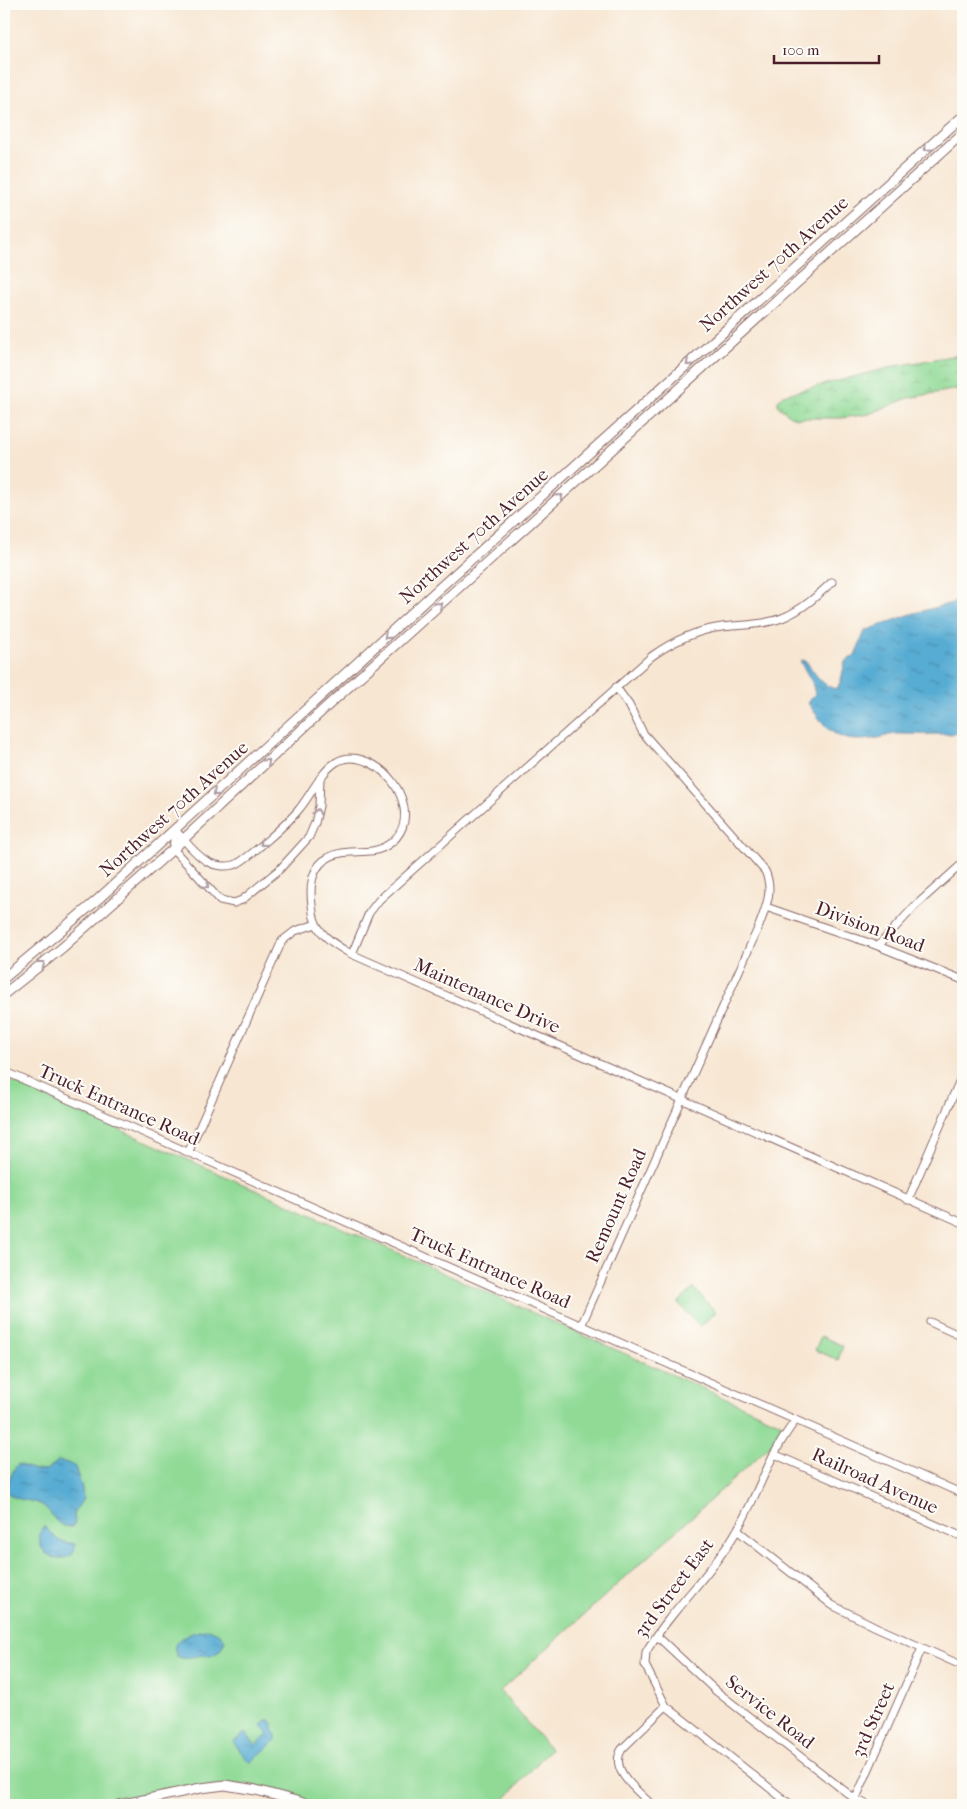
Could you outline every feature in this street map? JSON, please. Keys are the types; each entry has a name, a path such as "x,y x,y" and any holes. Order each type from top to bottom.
{"main road":[{"name":"Northwest 70th Avenue","path":"4,978 67,927 175,830 432,594 963,116"},
{"name":"Northwest 70th Avenue","path":"4,994 62,948 173,849 358,678 963,133"},
{"path":"120,1805 201,1788 225,1785 256,1790 311,1805"}],"street":[{"path":"352,954 370,913 379,900 652,656 668,646 708,630 761,623 783,617 807,604 832,582"},
{"name":"Remount Road","path":"581,1326 766,907 770,891 770,881 765,871 642,733 629,705 616,687"},
{"name":"Maintenance Drive","path":"320,778 329,767 347,759 355,759 373,765 386,774 399,790 404,810 401,831 385,847 375,851 342,852 332,855 318,866 313,874 310,892 312,913 320,930 334,944 352,954 963,1223"},
{"path":"175,830 207,862 217,865 234,865 245,858 302,807 320,778"},
{"path":"175,830 173,849 220,900 234,904 242,900 280,869 309,837 315,823 320,778"},
{"path":"878,946 915,906 963,863"},
{"name":"Division Road","path":"766,907 878,946 963,980"},
{"path":"188,1153 282,941 295,931 316,924"},
{"name":"Truck Entrance Road","path":"4,1071 963,1494"},
{"path":"908,1200 963,1073"},
{"path":"930,1322 963,1337"},
{"name":"3rd Street East","path":"666,1706 645,1665 646,1652 737,1530 774,1454 796,1420"},
{"name":"Railroad Avenue","path":"774,1454 963,1537"},
{"path":"737,1530 832,1605 963,1666"},
{"name":"Service Road","path":"657,1636 716,1691 854,1802 868,1805"},
{"name":"3rd Street","path":"854,1802 922,1648"},
{"path":"652,1805 618,1768 617,1762 618,1755 622,1749 666,1706 791,1805"}],"green space":[{"path":"963,354 963,388 908,398 869,414 842,418 796,418 790,416 778,406 778,400 783,395 896,366"},
{"path":"4,1078 781,1423 782,1435 500,1691 550,1749 500,1805 321,1805 245,1784 130,1799 103,1805 4,1805"},
{"path":"694,1288 716,1312 700,1327 678,1303"},
{"path":"821,1336 843,1346 838,1360 815,1350"}],"water":[{"path":"963,600 963,733 894,734 878,738 853,740 836,734 822,722 808,703 815,694 812,682 801,660 806,661 823,682 837,689 845,662 855,655 865,631 911,614"},
{"path":"58,1461 75,1467 82,1488 83,1499 74,1513 75,1522 70,1527 56,1521 42,1505 18,1499 5,1490 18,1464 34,1470 46,1471"},
{"path":"43,1527 59,1541 75,1544 72,1555 65,1558 57,1558 46,1553 40,1541"},
{"path":"209,1629 220,1634 225,1640 220,1651 211,1655 187,1658 177,1656 175,1650 179,1640 184,1636"},
{"path":"266,1720 270,1720 273,1723 276,1740 250,1763 233,1742 245,1733 256,1745 268,1735 262,1726"}]}
